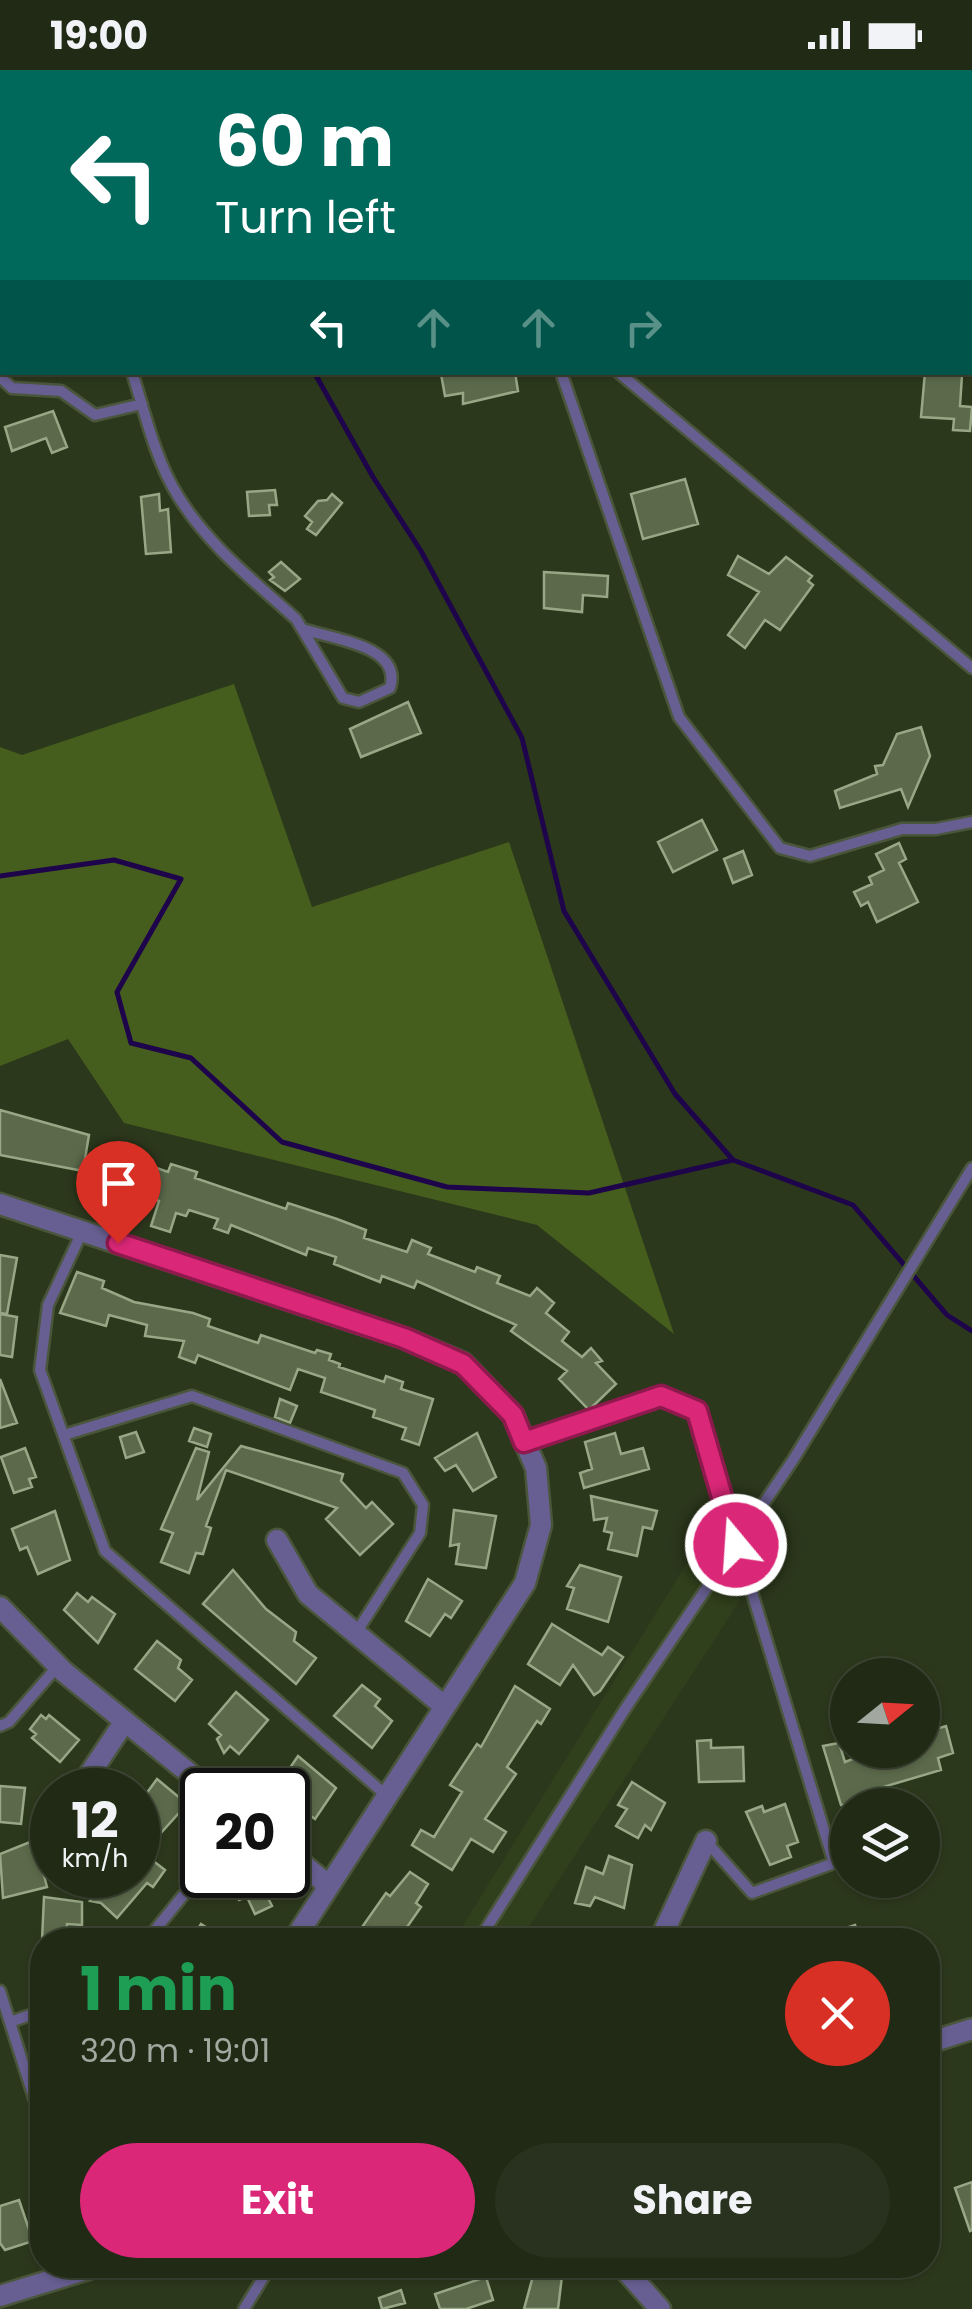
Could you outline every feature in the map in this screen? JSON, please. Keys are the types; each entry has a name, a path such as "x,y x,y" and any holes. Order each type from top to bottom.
{"street":[{"path":"0,1204 404,1338 463,1364 513,1415 536,1468 541,1526 525,1583 302,1928"},
{"path":"277,1540 308,1594 444,1706"},
{"path":"0,1607 58,1666 182,1768"},
{"path":"95,1768 125,1722"},
{"path":"666,1928 706,1840"},
{"path":"310,1870 330,1886"},
{"path":"940,2039 972,2029"},
{"path":"0,2296 56,2278"},
{"path":"633,2278 660,2309"}],"lane":[{"path":"133,375 177,495 210,538 302,629 343,698 359,702 390,688 394,675 390,662 375,652 302,629"},
{"path":"562,375 679,717 780,848 810,856 902,829 936,830 972,822"},
{"path":"622,375 972,668"},
{"path":"0,377 12,388 61,391 95,415 142,404"},
{"path":"487,1928 736,1545 972,1168"},
{"path":"82,1231 48,1305 40,1370 105,1551 387,1796"},
{"path":"64,1436 192,1396 403,1473 423,1505 420,1533 356,1634"},
{"path":"524,1442 661,1396 697,1411 834,1862 752,1893 706,1840"},
{"path":"0,1726 58,1666"},
{"path":"156,1928 181,1898"},
{"path":"0,1991 30,2085"},
{"path":"10,2022 30,2015"},
{"path":"244,2309 263,2278"}],"shaded area":[{"path":"234,684 312,907 509,842 674,1334 537,1225 124,1123 68,1039 0,1066 0,747 22,755"},
{"path":"713,1521 740,1600 528,1928 461,1928"}],"building":[{"path":"441,375 515,375 518,391 463,404 463,393 445,396"},
{"path":"925,375 962,375 960,406 972,407 970,431 953,430 954,419 921,417"},
{"path":"53,411 67,447 52,453 46,438 12,451 5,427"},
{"path":"685,479 698,524 643,539 631,494"},
{"path":"275,490 277,505 269,505 270,515 249,516 247,492"},
{"path":"159,494 160,511 168,509 171,552 146,554 141,497"},
{"path":"332,494 342,503 316,535 307,529 312,522 305,516 318,501 327,500"},
{"path":"738,556 769,574 786,557 812,576 808,581 813,585 780,630 765,620 745,648 728,635 759,592 728,575"},
{"path":"281,562 300,579 285,591 270,580 274,577 269,572"},
{"path":"544,572 608,576 607,597 583,595 582,612 544,608"},
{"path":"408,702 421,733 361,757 350,729"},
{"path":"921,727 930,756 908,807 901,789 840,808 835,791 877,774 875,766 883,765 897,734"},
{"path":"702,820 717,850 673,872 658,842"},
{"path":"899,843 906,859 899,863 918,902 877,922 868,902 861,906 854,892 872,884 869,877 884,870 876,854"},
{"path":"743,851 752,875 733,883 724,859"},
{"path":"0,1110 89,1135 83,1171 0,1155"},
{"path":"114,1153 168,1172 171,1164 197,1172 195,1178 286,1209 288,1203 337,1219 366,1230 364,1238 407,1252 412,1240 431,1248 428,1254 475,1272 477,1267 500,1276 497,1283 530,1296 537,1288 554,1303 546,1313 569,1332 562,1341 582,1357 591,1348 602,1361 596,1363 616,1384 589,1410 559,1379 567,1371 511,1331 516,1325 417,1281 414,1288 382,1276 380,1282 334,1264 336,1257 308,1248 306,1255 231,1225 228,1233 214,1228 218,1219 189,1210 186,1216 176,1213 170,1232 151,1226 159,1201 127,1189 114,1187 100,1210 95,1207"},
{"path":"0,1255 17,1258 7,1314 0,1313"},
{"path":"77,1272 104,1281 102,1288 134,1302 193,1313 210,1319 208,1326 258,1343 261,1335 315,1353 317,1350 331,1354 329,1360 340,1364 339,1367 384,1382 386,1376 403,1382 401,1389 433,1399 419,1445 402,1439 406,1428 373,1417 375,1410 321,1392 325,1378 298,1369 290,1390 198,1355 195,1363 179,1357 184,1341 145,1336 147,1325 109,1315 106,1326 60,1313"},
{"path":"0,1314 17,1317 12,1357 0,1355"},
{"path":"0,1379 17,1423 0,1428"},
{"path":"280,1399 297,1406 290,1423 275,1417"},
{"path":"194,1428 211,1434 207,1447 189,1441"},
{"path":"136,1432 144,1452 126,1458 120,1437"},
{"path":"477,1433 496,1477 473,1491 456,1465 445,1471 435,1458"},
{"path":"615,1433 621,1454 643,1448 649,1469 584,1488 580,1473 592,1469 585,1442"},
{"path":"241,1446 343,1474 341,1481 366,1508 372,1502 393,1524 360,1555 326,1519 337,1508 226,1470 206,1526 211,1528 203,1554 196,1553 189,1573 161,1562 173,1533 161,1529 196,1448 209,1452 197,1500"},
{"path":"25,1448 36,1477 29,1479 32,1487 14,1493 1,1457"},
{"path":"591,1496 657,1511 652,1529 643,1527 637,1556 608,1549 612,1533 604,1531 607,1518 594,1520"},
{"path":"454,1510 496,1516 486,1568 456,1564 459,1544 450,1546"},
{"path":"55,1511 70,1560 38,1574 27,1547 20,1550 12,1529"},
{"path":"580,1565 621,1577 608,1622 567,1609 574,1588 567,1586"},
{"path":"233,1570 266,1609 296,1632 294,1641 316,1658 296,1684 203,1604"},
{"path":"428,1579 462,1601 451,1618 445,1614 430,1636 406,1621"},
{"path":"77,1593 88,1602 92,1597 115,1614 98,1643 64,1610"},
{"path":"552,1624 602,1655 608,1647 623,1657 594,1695 573,1665 560,1685 528,1664"},
{"path":"157,1641 181,1660 178,1668 192,1680 175,1701 135,1669"},
{"path":"362,1685 380,1699 375,1706 392,1721 372,1748 334,1716"},
{"path":"515,1686 550,1709 541,1724 537,1721 507,1767 516,1774 485,1819 506,1832 493,1852 471,1839 452,1870 412,1845 421,1830 434,1837 462,1792 450,1785 477,1744 481,1747"},
{"path":"236,1692 268,1720 239,1754 230,1746 224,1753 217,1739 221,1735 209,1724"},
{"path":"41,1715 46,1719 49,1715 79,1740 60,1762 32,1738 36,1734 30,1729"},
{"path":"946,1726 953,1753 940,1757 940,1728"},
{"path":"711,1740 711,1748 743,1747 744,1781 699,1782 697,1741"},
{"path":"830,1745 830,1768 940,1766 941,1770 880,1788 836,1788 823,1746"},
{"path":"298,1756 336,1788 315,1819 310,1815 310,1768 290,1768"},
{"path":"160,1782 180,1798 180,1812 160,1834"},
{"path":"632,1782 665,1803 651,1830 645,1825 638,1838 616,1826 627,1809 618,1805"},
{"path":"0,1786 25,1788 21,1824 0,1822"},
{"path":"785,1804 798,1842 787,1846 791,1857 770,1865 746,1812 762,1806 764,1812"},
{"path":"30,1842 30,1891 3,1898 0,1854"},
{"path":"609,1856 632,1865 624,1908 595,1897 590,1906 575,1903 586,1867 603,1874"},
{"path":"410,1872 428,1884 416,1903 421,1907 406,1928 361,1928 386,1893 390,1896"},
{"path":"44,1898 82,1902 82,1925 67,1924 67,1928 43,1928"},
{"path":"134,1898 117,1918 101,1903 90,1901"},
{"path":"247,1898 268,1898 272,1906 255,1914"},
{"path":"972,2182 972,2230 970,2231 955,2188"},
{"path":"19,2200 30,2242 5,2250 0,2243 0,2206"},
{"path":"486,2278 493,2300 466,2309 440,2309 435,2294"},
{"path":"532,2278 562,2278 558,2309 524,2309"},
{"path":"401,2290 405,2303 382,2309 379,2298"}],"waterway":[{"path":"316,375 373,477 421,551 522,738 564,911 675,1094 733,1160"},
{"path":"0,876 114,860 181,879 117,992 131,1043 191,1058 282,1142 447,1187 589,1193 733,1160 853,1205 947,1315 972,1331"}],"route":[{"path":"118,1243 404,1338 463,1364 513,1415 524,1442 661,1396 697,1411 736,1545"}]}
